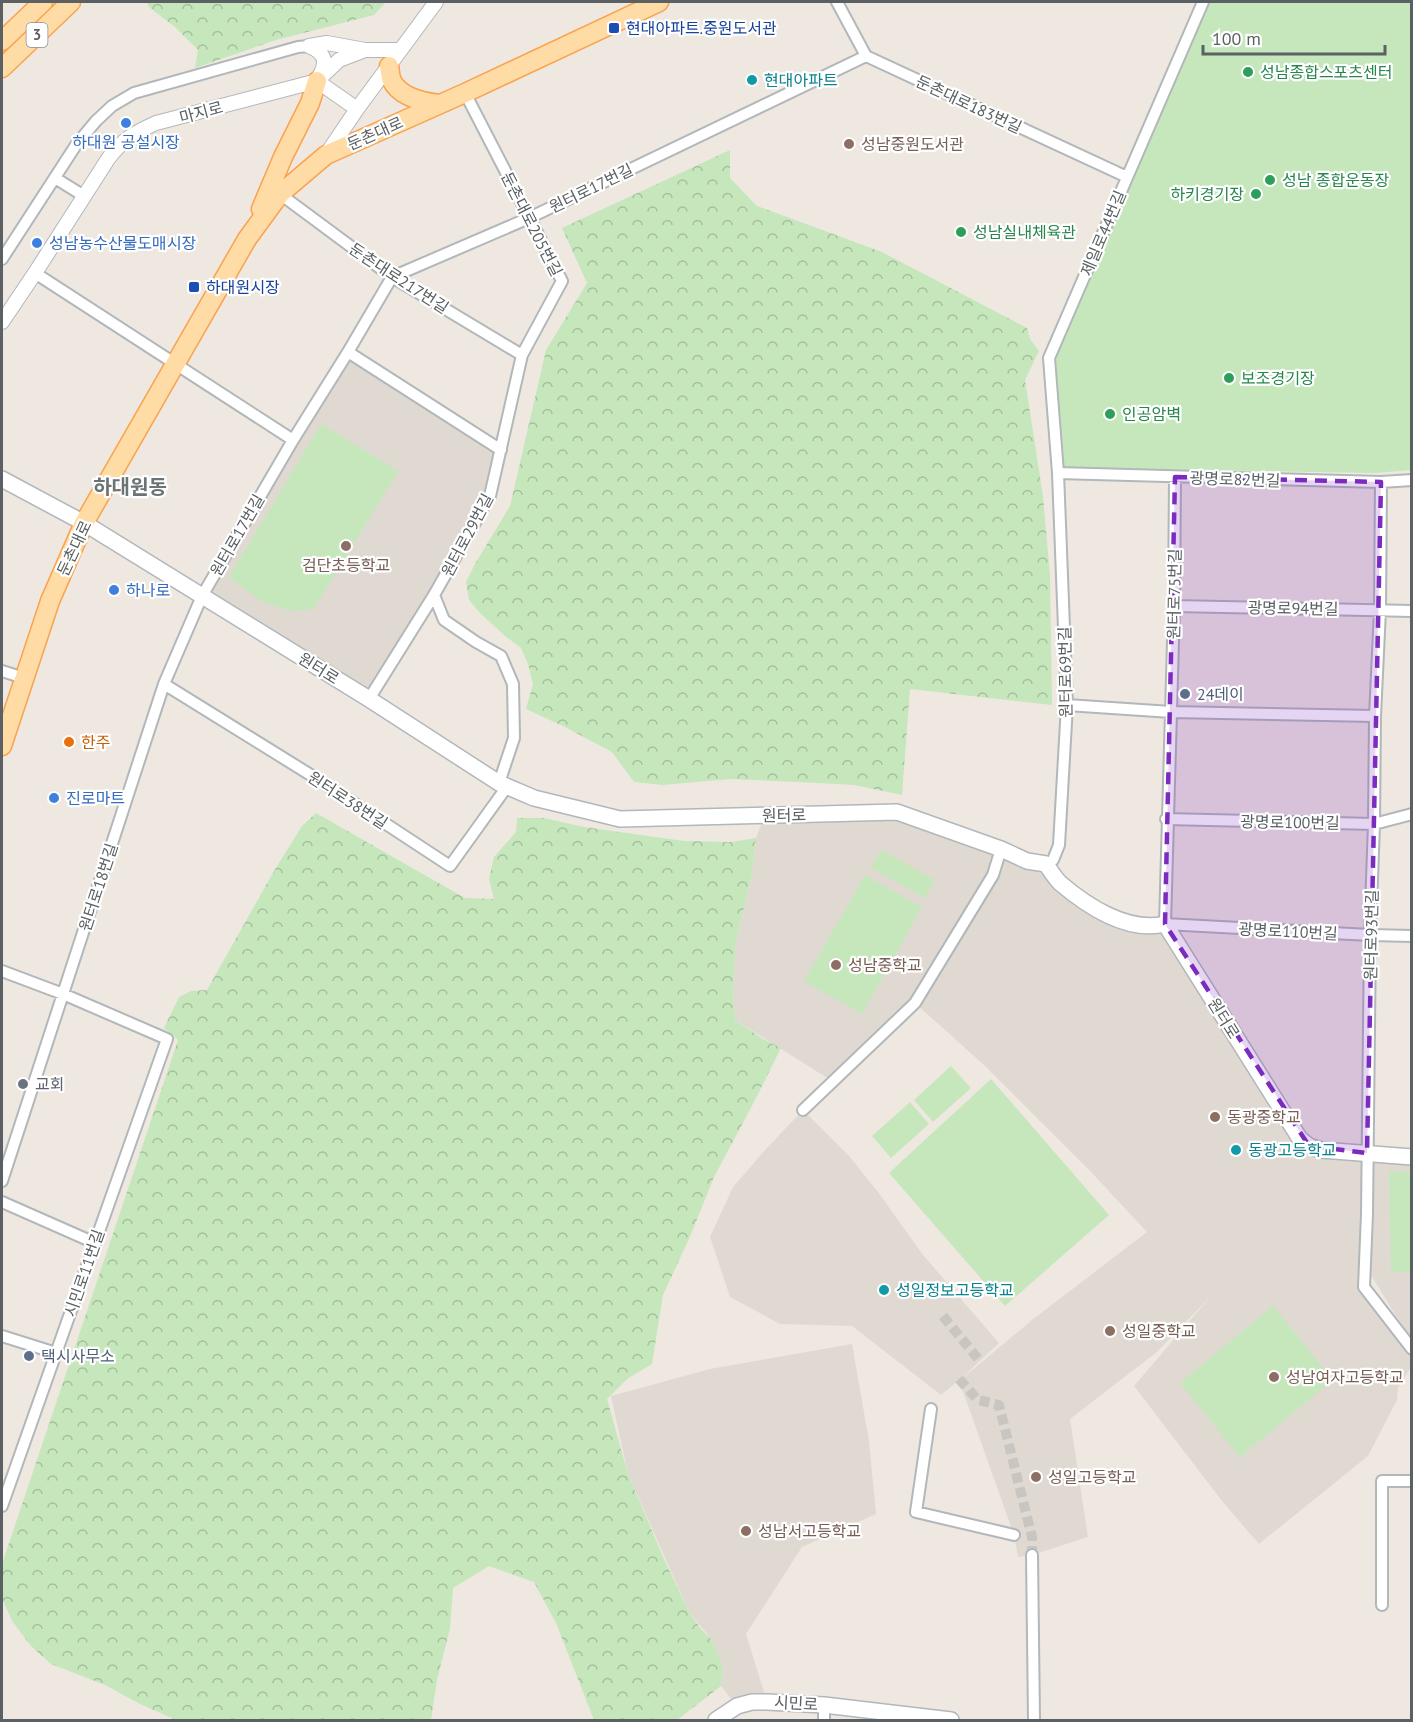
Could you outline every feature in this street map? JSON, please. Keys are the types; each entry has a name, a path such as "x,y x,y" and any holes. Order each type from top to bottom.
{"main road":[{"name":"3","path":"2,41 43,2"},
{"name":"3","path":"2,68 71,2"},
{"path":"39,32 77,2"},
{"name":"둔촌대로","path":"2,747 50,601 84,523 247,239 280,194 326,155 659,2"},
{"path":"389,66 392,81 404,93 421,101 439,104"},
{"path":"247,239 283,157 310,103 317,81"},
{"path":"2,479 84,523"},
{"name":"원터로","path":"84,523 369,699 503,786 534,798 620,819 897,812 1001,849 1027,861 1046,864"},
{"path":"1046,864 1059,882 1102,913 1118,920 1152,927 1164,924"},
{"name":"원터로","path":"1164,924 1300,1139 1309,1146 1321,1150 1412,1156"},
{"name":"시민로","path":"717,1720 737,1706 752,1702 766,1702 824,1713 951,1720"}],"street":[{"path":"326,155 436,2"},
{"path":"837,2 866,56"},
{"name":"제일로44번길","path":"1058,474 1049,358 1203,2"},
{"path":"2,259 76,145 112,106 134,93 327,43 365,50 400,50"},
{"path":"309,46 319,50 324,59 324,69 317,81"},
{"path":"317,81 339,60 365,50"},
{"name":"둔촌대로183번길","path":"866,56 1127,177"},
{"name":"원터로17번길","path":"202,596 392,277 529,218 866,56"},
{"path":"317,81 357,110"},
{"name":"마지로","path":"2,322 119,144 156,123 317,81"},
{"name":"둔촌대로205번길","path":"465,93 562,281 522,355"},
{"path":"55,178 84,196"},
{"name":"둔촌대로217번길","path":"280,194 392,277 522,355"},
{"path":"35,273 293,440"},
{"path":"348,352 501,450"},
{"name":"원터로29번길","path":"369,699 434,595 490,496 522,355"},
{"name":"광명로82번길","path":"1058,474 1381,482 1412,480"},
{"name":"원터로69번길","path":"1046,864 1053,860 1059,844 1067,705 1058,474"},
{"name":"원터로75번길","path":"1164,924 1174,606 1175,477"},
{"name":"원터로93번길","path":"1381,482 1364,1287 1412,1349"},
{"path":"434,595 444,620 501,656 513,684 514,738 503,786"},
{"name":"원터로18번길","path":"2,1181 164,684 202,596"},
{"name":"광명로94번길","path":"1174,606 1412,611"},
{"path":"2,671 24,678"},
{"name":"원터로38번길","path":"164,684 450,866 503,786"},
{"path":"1067,705 1171,712 1375,716"},
{"name":"광명로100번길","path":"1166,819 1374,824 1412,814"},
{"path":"803,1110 915,1003 993,875 1001,849"},
{"name":"광명로110번길","path":"1164,924 1412,936"},
{"path":"2,971 63,994"},
{"name":"시민로11번길","path":"2,1506 167,1039 63,994"},
{"path":"2,1202 94,1243"},
{"path":"2,1336 56,1353"},
{"path":"931,1409 916,1512 1014,1535"},
{"path":"1382,1605 1382,1481 1412,1481"},
{"path":"1032,1555 1034,1720"}],"highlighted area":[{"path":"1175,477 1381,482 1367,1153 1309,1146 1165,924"}],"shaded area":[{"name":"검단초등학교","path":"348,352 501,450 490,496 369,699 202,596"},
{"path":"897,812 1046,864 1102,913 1168,930 1304,1142 1367,1153 1364,1287 1411,1349 1411,1367 1398,1388 1397,1400 1368,1456 1259,1544 1222,1501 1134,1386 1210,1297 1157,1352 1070,1419 1088,1537 1032,1555 1018,1557 1014,1535 959,1380 941,1395 852,1326 780,1324 730,1297 710,1237 733,1187 803,1110 849,1156 923,1255 999,1343 963,1377 1032,1320 1147,1232 1092,1173 984,1065 915,1003 829,1079 735,1020 733,990 736,941 752,874 756,838 765,815"},
{"path":"1371,1157 1411,1159 1411,1340 1371,1275"},
{"name":"성남서고등학교","path":"852,1344 869,1441 876,1514 802,1547 746,1634 767,1702 737,1706 721,1686 723,1667 712,1640 689,1612 628,1474 611,1396 710,1369"}],"green space":[{"path":"146,2 386,2 374,15 276,40 195,68 198,50"},
{"name":"성남 종합운동장","path":"1206,2 1411,2 1411,470 1375,473 1063,468 1049,358"},
{"path":"730,150 730,178 757,206 882,252 1027,328 1030,339 1039,351 1025,380 1043,496 1050,576 1052,705 910,689 902,795 854,785 798,782 731,779 662,785 634,782 612,752 526,709 533,684 521,648 480,613 469,600 466,582 510,506 546,350 587,283 562,228"},
{"path":"321,424 398,471 314,609 291,611 262,602 229,577"},
{"path":"316,813 465,898 494,899 489,879 494,857 516,832 517,818 544,818 584,827 684,841 731,842 756,838 752,874 736,941 733,990 735,1020 781,1048 714,1177 663,1295 652,1364 627,1379 607,1399 628,1474 664,1559 689,1612 712,1640 723,1667 721,1686 677,1720 594,1720 556,1623 534,1582 489,1566 453,1588 450,1628 437,1680 431,1720 176,1720 105,1685 51,1664 31,1646 12,1621 2,1598 2,1564 178,1040 164,1028 179,997 191,991 207,990 274,871 302,826"},
{"path":"882,850 935,880 925,898 870,867"},
{"path":"865,875 922,907 862,1014 804,981"},
{"path":"951,1066 971,1088 933,1122 914,1100"},
{"path":"991,1079 1109,1215 1005,1306 889,1173"},
{"path":"910,1102 929,1124 891,1158 872,1136"},
{"path":"1389,1171 1411,1172 1411,1272 1391,1272"},
{"path":"1273,1306 1333,1380 1240,1457 1180,1383"}],"tunnel":[{"path":"943,1316 979,1360"},
{"path":"959,1379 978,1400 999,1405 1032,1537 1032,1555"}],"place":[{"name":"현대아파트.중원도서관","path":"614,28"},
{"name":"성남종합스포츠센터","path":"1248,72"},
{"name":"현대아파트","path":"752,80"},
{"name":"하대원 공설시장","path":"126,123"},
{"name":"성남중원도서관","path":"849,144"},
{"name":"성남 종합운동장","path":"1270,180"},
{"name":"하키경기장","path":"1256,194"},
{"name":"성남실내체육관","path":"961,232"},
{"name":"성남농수산물도매시장","path":"37,243"},
{"name":"하대원시장","path":"194,287"},
{"name":"보조경기장","path":"1229,378"},
{"name":"인공암벽","path":"1110,414"},
{"name":"검단초등학교","path":"346,546"},
{"name":"하나로","path":"114,590"},
{"name":"24데이","path":"1185,694"},
{"name":"한주","path":"69,742"},
{"name":"진로마트","path":"54,798"},
{"name":"성남중학교","path":"836,965"},
{"name":"교회","path":"23,1084"},
{"name":"동광중학교","path":"1215,1117"},
{"name":"동광고등학교","path":"1236,1150"},
{"name":"성일정보고등학교","path":"884,1290"},
{"name":"성일중학교","path":"1110,1331"},
{"name":"택시사무소","path":"29,1356"},
{"name":"성남여자고등학교","path":"1274,1377"},
{"name":"성일고등학교","path":"1036,1477"},
{"name":"성남서고등학교","path":"746,1531"}],"district":[{"name":"하대원동","path":"130,487"}]}
